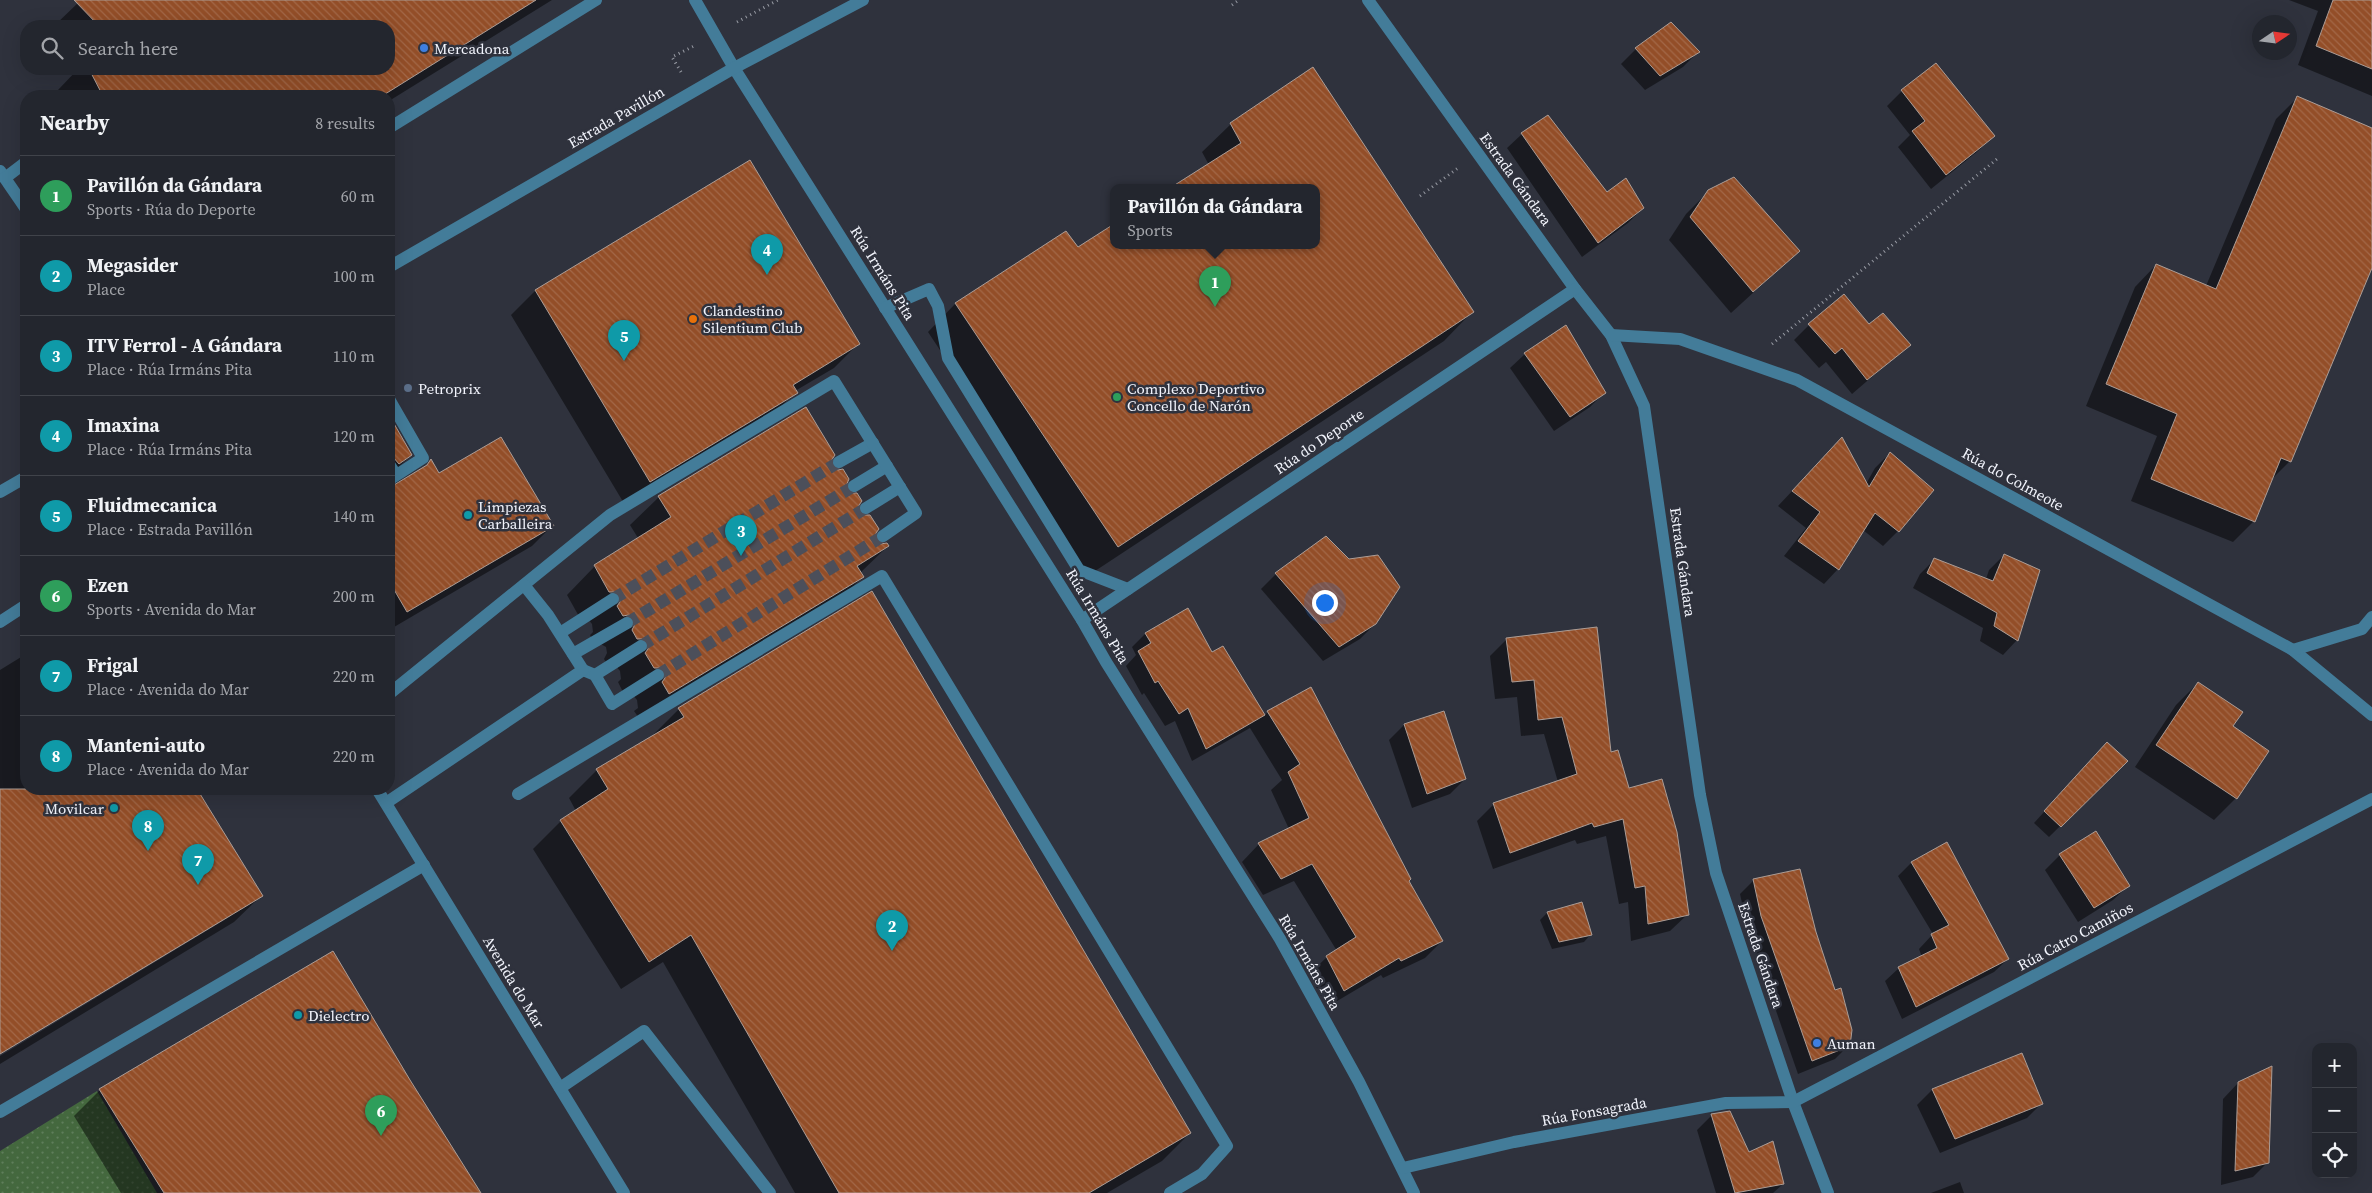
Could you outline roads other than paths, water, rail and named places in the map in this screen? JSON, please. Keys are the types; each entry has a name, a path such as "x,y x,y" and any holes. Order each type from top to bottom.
{"street":[{"path":"395,124 596,0"},
{"name":"Rúa Irmáns Pita","path":"695,0 734,68 1082,620 1106,662 1280,939 1359,1082 1414,1193"},
{"name":"Estrada Pavillón","path":"395,264 734,68 863,0"},
{"name":"Estrada Gándara","path":"1368,0 1575,289 1611,335 1644,406 1700,795 1716,874 1793,1102 1828,1193"},
{"path":"20,165 3,175 20,200"},
{"path":"885,308 929,289 938,306 948,358 1079,570 1128,589"},
{"name":"Rúa do Deporte","path":"1082,620 1575,289"},
{"name":"Rúa do Colmeote","path":"1611,335 1680,338 1797,380 2293,650 2372,715"},
{"path":"395,689 610,514 834,381 916,513 883,536"},
{"path":"395,409 423,458 395,476"},
{"path":"839,462 873,443"},
{"path":"854,486 887,466"},
{"path":"0,492 20,480"},
{"path":"866,508 900,487"},
{"path":"518,794 882,576 1227,1146 1202,1174 1170,1193"},
{"path":"524,585 560,633 573,654 612,704 658,676"},
{"path":"560,633 613,599"},
{"path":"0,622 20,609"},
{"path":"2293,650 2362,629 2372,617"},
{"path":"573,654 627,623"},
{"path":"386,803 589,673 641,646"},
{"name":"Avenida do Mar","path":"381,795 624,1193"},
{"name":"Rúa Catro Camiños","path":"1793,1102 2372,799"},
{"path":"0,1112 424,865"},
{"path":"560,1088 644,1031 770,1193"},
{"name":"Rúa Fonsagrada","path":"1403,1168 1514,1142 1726,1103 1793,1102"}],"tunnel":[{"path":"613,599 839,462"},
{"path":"627,623 854,486"},
{"path":"641,646 866,508"},
{"path":"658,675 883,536"}],"place":[{"name":"Mercadona","path":"424,48"},
{"name":"Imaxina","path":"767,275"},
{"name":"Pavillón da Gándara","path":"1215,307"},
{"name":"Clandestino Silentium Club","path":"693,319"},
{"name":"Fluidmecanica","path":"624,361"},
{"name":"Petroprix","path":"408,388"},
{"name":"Complexo Deportivo Concello de Narón","path":"1117,397"},
{"name":"Limpiezas Carballeira","path":"468,515"},
{"name":"ITV Ferrol - A Gándara","path":"741,556"},
{"name":"Movilcar","path":"114,808"},
{"name":"Manteni-auto","path":"148,851"},
{"name":"Frigal","path":"198,885"},
{"name":"Megasider","path":"892,951"},
{"name":"Dielectro","path":"298,1015"},
{"name":"Auman","path":"1817,1043"},
{"name":"Ezen","path":"381,1136"}]}
